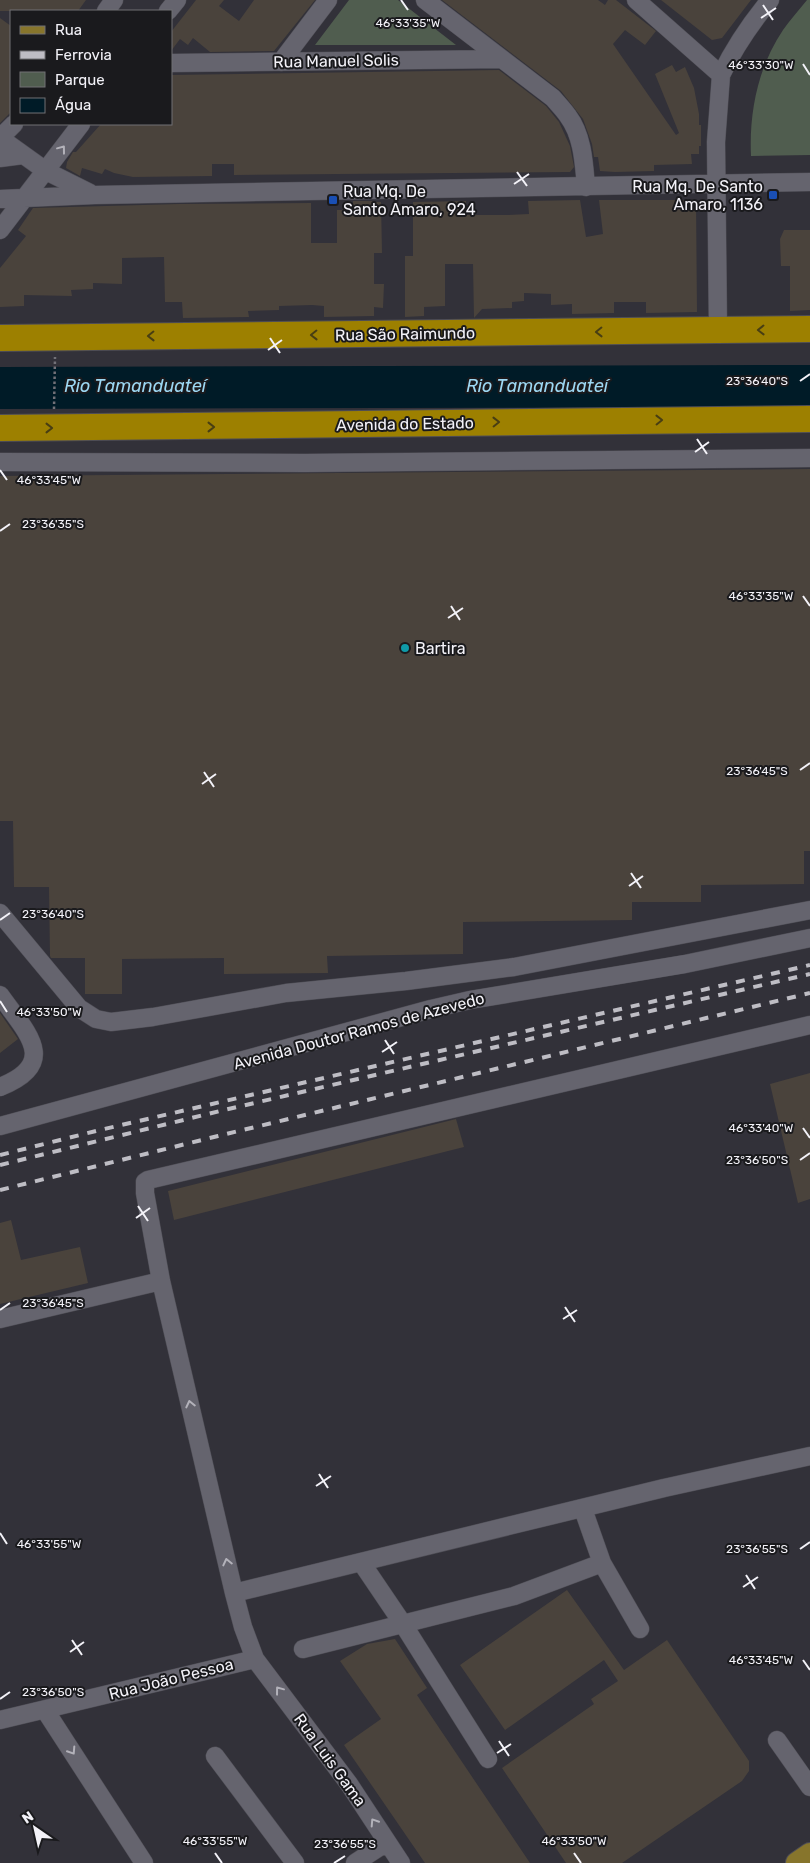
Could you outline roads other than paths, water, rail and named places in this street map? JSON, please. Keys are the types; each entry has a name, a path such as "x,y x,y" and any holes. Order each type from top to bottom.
{"highway":[{"name":"Rua São Raimundo","path":"0,338 810,329"},
{"name":"Avenida do Estado","path":"0,428 810,419"}],"main road":[{"path":"797,1863 810,1854"}],"street":[{"path":"282,62 328,0"},
{"path":"425,0 553,98 570,117 584,160 586,187"},
{"path":"636,0 722,75"},
{"path":"718,330 716,142 722,75 729,58 756,17 770,0"},
{"name":"Rua Manuel Solis","path":"172,63 502,59"},
{"path":"13,125 0,138 46,170 95,195"},
{"path":"0,230 81,125"},
{"path":"0,158 23,155"},
{"path":"0,199 95,195 810,182"},
{"path":"0,462 306,463 810,458"},
{"path":"0,913 78,1008 96,1019 111,1022 153,1017 279,994 406,982 514,967 810,910"},
{"name":"Avenida Doutor Ramos de Azevedo","path":"0,1126 438,1007 685,964 810,938"},
{"path":"0,995 22,1027 34,1050 34,1063 27,1073 12,1082 0,1086"},
{"name":"Rua Luis Gama","path":"401,1863 349,1784 255,1659 243,1627 234,1593 161,1282 144,1185 148,1180 810,1026"},
{"path":"0,1319 161,1282"},
{"path":"234,1593 664,1488 810,1456"},
{"path":"583,1508 602,1563 640,1629"},
{"path":"361,1562 404,1624 488,1759"},
{"path":"303,1649 514,1596 602,1563"},
{"name":"Rua João Pessoa","path":"0,1720 255,1659"},
{"path":"45,1710 144,1863"},
{"path":"777,1740 810,1787"},
{"path":"216,1756 295,1863"},
{"path":"355,1863 387,1842"}],"water":[{"name":"Rio Tamanduateí","path":"810,365 810,407 0,409 0,367"}],"railway":[{"path":"0,1155 100,1130 810,965"},
{"path":"0,1165 220,1111 810,974"},
{"path":"0,1190 810,993"}],"place":[{"name":"Rua Mq. De Santo Amaro, 1136","path":"773,195"},
{"name":"Rua Mq. De Santo Amaro, 924","path":"333,200"},
{"name":"Bartira","path":"405,648"}]}
